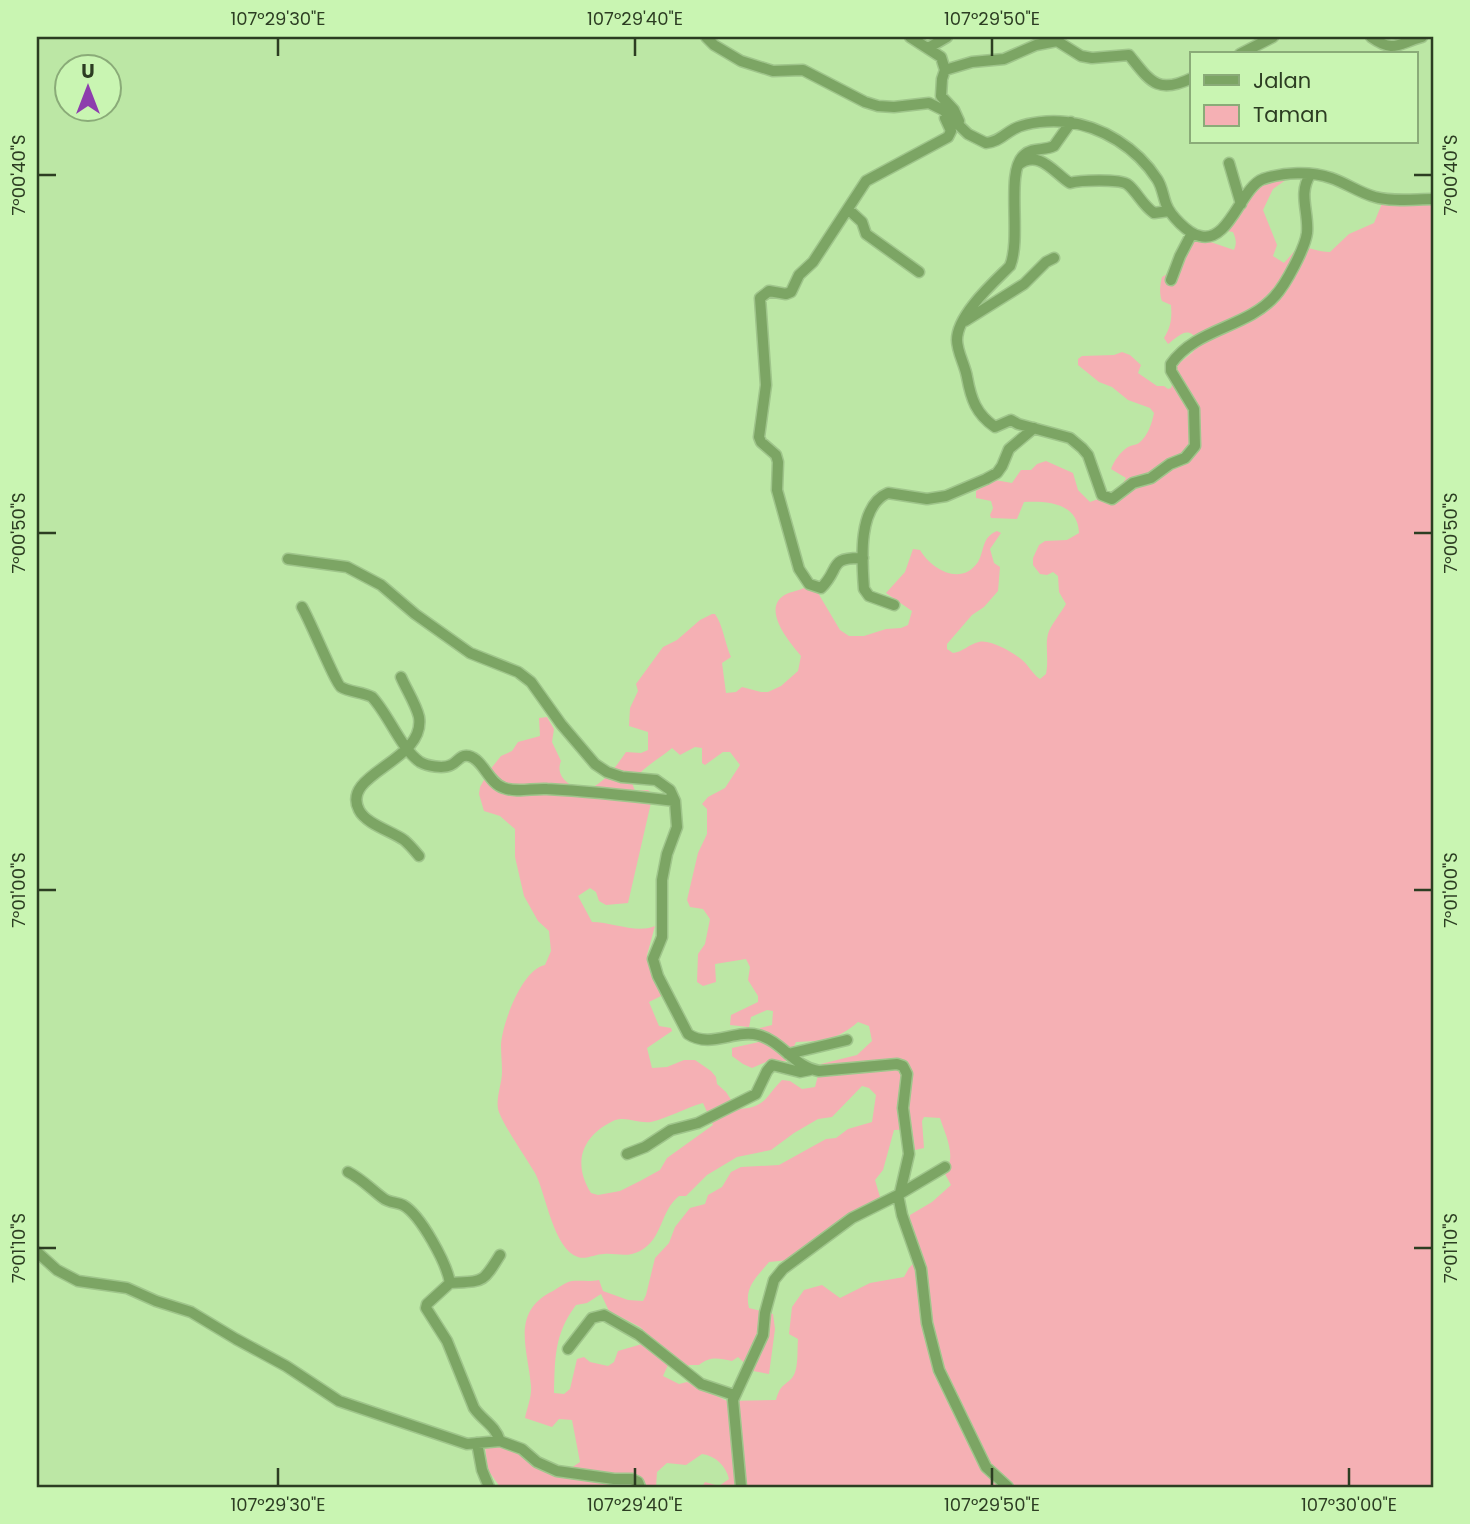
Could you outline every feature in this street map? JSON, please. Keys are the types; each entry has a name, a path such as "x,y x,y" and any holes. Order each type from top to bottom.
{"street":[{"path":"706,37 715,46 741,61 773,71 803,70 878,106 929,103 943,110 978,139 992,142 1017,127 1052,121 1071,122 1105,131 1147,167 1159,181 1169,211 1192,233 1207,237 1230,221 1252,185 1263,179 1296,173 1330,177 1376,198 1433,199"},
{"path":"910,37 941,57 945,70 941,96 954,110 962,128"},
{"path":"928,48 947,37"},
{"path":"1244,52 1273,37"},
{"path":"1371,37 1390,47 1422,37"},
{"path":"945,70 972,62 1004,59 1029,48 1056,41 1082,56 1092,58 1129,55 1144,76 1165,86 1171,87 1190,79"},
{"path":"863,558 848,557 837,563 823,586 818,587 809,584 799,569 777,490 778,462 759,437 766,385 760,298 769,291 786,294 791,292 799,275 813,262 866,181 948,137 950,127 936,106"},
{"path":"1071,122 1054,146 1027,152 1021,157 1016,168 1016,240 1013,259 1010,267 978,300 962,323 957,340 965,363 970,395 978,412 995,427 1011,420 1070,439 1088,455 1102,495 1112,499 1133,483 1151,478 1170,464 1185,458 1195,446 1194,409 1171,371 1171,364 1199,338 1250,316 1275,296 1296,262 1306,239 1304,185 1310,175"},
{"path":"1016,168 1023,161 1040,161 1047,163 1070,183 1084,179 1119,181 1129,185 1139,200 1154,214 1169,211"},
{"path":"1229,163 1241,204"},
{"path":"849,210 862,222 866,234 919,272"},
{"path":"1171,280 1192,233"},
{"path":"962,323 1024,284 1046,262 1054,258"},
{"path":"894,605 864,592 865,522 881,496 892,493 927,499 946,496 986,479 997,473 1003,466 1009,449 1034,428"},
{"path":"288,559 347,567 381,586 470,653 517,672 531,682 561,724 595,764 622,777 656,780 670,790 675,801 677,827 667,854 662,880 663,929 653,958 658,976 692,1037 711,1040 757,1035 772,1042 796,1062 811,1070"},
{"path":"302,607 326,653 337,683 341,687 372,697 408,749 428,766 450,766 460,757 471,757 495,783 508,790 545,789 675,801"},
{"path":"401,677 419,718 416,734 408,749 367,779 361,786 357,802 359,810 366,817 405,841 419,856"},
{"path":"788,1054 846,1040"},
{"path":"627,1153 645,1147 671,1130 698,1123 756,1094 766,1071 772,1065 800,1072 897,1064 904,1066 907,1074 904,1108 909,1154 899,1194 902,1215 921,1269 927,1323 939,1370 986,1467 1008,1487"},
{"path":"741,1487 733,1421 734,1395 764,1335 765,1312 774,1280 783,1269 852,1218 945,1167"},
{"path":"348,1172 362,1179 387,1201 404,1205 411,1212 440,1253 450,1283"},
{"path":"37,1252 57,1270 78,1281 127,1288 191,1312 286,1366 339,1401 467,1444 500,1441 522,1449 537,1462 557,1471 632,1479 640,1487"},
{"path":"500,1255 481,1281 450,1283 426,1308 447,1341 474,1408 493,1426 500,1441"},
{"path":"568,1349 588,1322 596,1316 604,1315 639,1335 701,1384 734,1395"},
{"path":"477,1443 482,1470 489,1487"}],"green space":[{"path":"1287,179 1273,189 1263,210 1277,245 1273,256 1284,263 1298,247 1330,252 1349,234 1374,223 1383,201 1433,202 1433,1487 747,1487 746,1484 729,1487 702,1487 705,1482 719,1486 729,1479 720,1462 702,1454 686,1465 667,1463 657,1472 656,1487 500,1487 488,1470 485,1447 495,1445 515,1449 562,1474 580,1462 572,1420 559,1419 552,1427 525,1418 531,1390 525,1345 526,1321 540,1300 570,1282 599,1280 603,1291 628,1300 643,1301 655,1258 669,1243 675,1227 690,1208 705,1204 708,1195 722,1187 731,1172 741,1167 779,1165 826,1139 836,1138 848,1129 872,1122 876,1095 869,1088 862,1086 832,1117 818,1119 771,1150 737,1157 707,1175 686,1196 679,1196 673,1202 653,1239 640,1251 584,1258 569,1252 556,1232 535,1173 498,1109 502,1036 509,1012 521,987 529,976 545,965 551,951 549,931 538,921 524,896 515,857 515,829 500,816 484,811 479,794 489,771 501,756 512,751 518,742 540,736 539,718 547,717 554,729 552,742 561,761 560,774 574,786 591,788 606,777 626,752 641,753 648,750 648,732 629,726 630,708 638,691 636,684 663,647 677,640 700,620 715,614 722,629 731,657 722,663 726,693 736,692 742,687 768,692 781,686 798,671 801,656 785,636 777,618 777,602 783,596 804,588 818,593 840,630 849,636 864,636 886,629 901,628 908,625 912,611 886,593 905,572 913,549 920,550 939,569 955,574 963,573 978,562 988,537 997,531 1001,533 990,549 994,563 1000,567 998,591 984,607 972,615 947,644 947,649 953,653 979,642 995,644 1021,659 1040,679 1046,674 1048,634 1066,604 1059,592 1058,576 1053,572 1040,574 1033,565 1033,558 1039,545 1045,541 1067,540 1079,533 1077,523 1067,510 1043,502 1024,502 1017,519 991,518 991,501 976,498 976,491 995,480 1012,483 1021,470 1031,470 1046,461 1073,473 1078,490 1090,502 1101,498 1111,503 1126,478 1111,469 1112,466 1122,451 1145,437 1154,413 1150,408 1128,400 1112,387 1099,382 1078,365 1078,359 1082,356 1114,355 1122,352 1141,365 1138,373 1157,386 1171,388 1177,365 1193,352 1198,341 1191,333 1184,333 1168,344 1164,338 1170,326 1171,305 1161,298 1162,277 1169,273 1193,236 1234,250 1234,234 1226,229 1253,188","holes":["695,747 702,748 702,763 705,765 723,752 730,752 740,765 725,788 708,797 702,804 707,809 707,834 698,853 687,900 690,907 703,909 710,919 705,944 698,954 697,982 703,986 716,982 715,964 746,959 750,967 748,980 758,996 758,1002 731,1015 730,1025 749,1027 751,1017 767,1010 773,1011 772,1025 760,1028 759,1042 732,1048 732,1056 752,1068 766,1062 787,1061 796,1042 829,1038 843,1033 858,1022 869,1026 872,1041 857,1055 821,1064 815,1087 802,1089 790,1081 782,1080 760,1104 747,1108 737,1109 717,1084 711,1071 695,1060 652,1068 647,1048 672,1031 671,1028 659,1026 649,1002 661,996 647,955 655,926 640,929 592,922 578,896 590,888 596,892 599,901 606,905 628,903 653,794 648,790 635,791 632,783 645,768 672,748 680,755","703,1103 713,1125 667,1158 660,1170 620,1191 598,1195 591,1193 585,1182 581,1161 587,1142 594,1134 618,1119 651,1122","924,1117 940,1118 950,1153 948,1167 944,1172 951,1185 932,1202 910,1215 917,1260 904,1277 870,1283 840,1298 822,1285 804,1290 792,1307 789,1334 798,1339 796,1370 776,1400 727,1401 687,1382 679,1384 663,1376 668,1365 683,1371 689,1365 699,1365 711,1359 732,1361 738,1357 753,1371 769,1374 775,1329 773,1314 749,1308 748,1294 752,1283 769,1262 789,1260 838,1222 880,1197 875,1180 883,1170 894,1130 912,1129 915,1150 924,1148","601,1294 609,1311 640,1327 650,1337 642,1344 618,1351 614,1362 608,1366 590,1362 584,1357 577,1359 570,1389 564,1394 554,1393 556,1358 563,1326 576,1305 587,1303"]}]}
